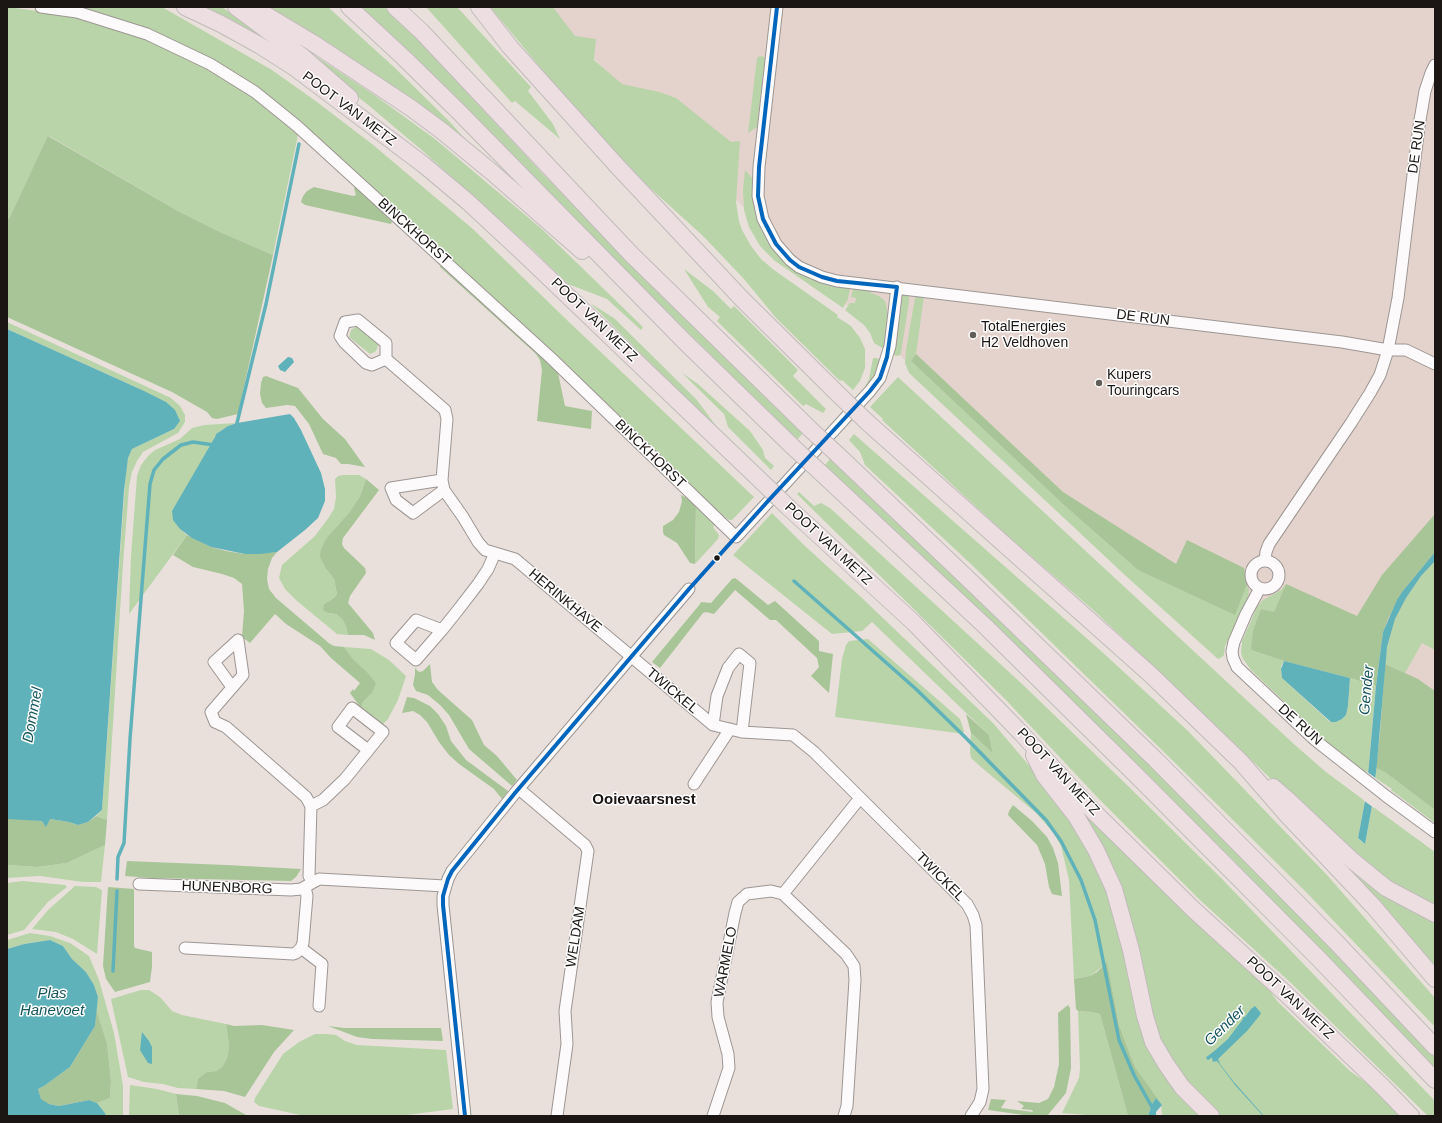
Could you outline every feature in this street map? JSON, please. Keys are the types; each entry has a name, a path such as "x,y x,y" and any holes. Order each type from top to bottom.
{"highway":[{"name":"POOT VAN METZ","path":"185,7 228,27 295,68 424,165 468,202 761,482 914,623 1021,733 1089,807 1188,905 1285,993 1411,1116"},
{"path":"236,7 330,79 424,165"},
{"path":"253,7 313,43 411,108 470,154 590,258 625,280"},
{"path":"349,7 459,112 685,342 793,447 986,627 1137,776 1318,958 1435,1080"},
{"path":"467,7 510,47"},
{"path":"479,7 510,47 618,167 731,288 867,422 1140,665 1241,762 1287,815 1373,906 1435,979"},
{"path":"398,9 421,31 631,254 810,429 1162,766 1336,942 1435,1047"},
{"path":"1021,733 1044,775 1076,816 1096,850 1114,889 1131,950 1144,1016 1154,1042 1166,1064 1182,1086 1211,1116"},
{"path":"1241,762 1288,799 1353,861 1386,888 1435,914"}],"street":[{"name":"BINCKHORST","path":"41,7 77,12 147,34 210,64 255,92 297,126 552,358 736,537 864,398 880,378 887,357 897,287"},
{"name":"DE RUN","path":"777,7 759,167 758,196 763,219 776,244 790,260 799,267 822,277 837,281 897,287 1342,342 1388,350 1406,350 1435,364"},
{"name":"DE RUN","path":"1265,561 1269,544 1370,393 1380,375 1388,350 1398,298 1419,126 1425,91 1435,65"},
{"path":"358,320 386,343 386,359 372,364 366,362 344,342 340,336 345,322 358,320"},
{"name":"HERINKHAVE","path":"386,359 445,410 447,418 443,485 484,550 515,559 632,657"},
{"path":"442,630 478,584 488,569 495,553"},
{"path":"1265,561 1273,563 1278,569 1279,576 1276,583 1272,587 1266,589 1260,588 1255,584 1252,578 1254,566 1259,562 1265,561"},
{"name":"DE RUN","path":"1260,588 1246,614 1234,642 1232,651 1237,667 1315,740 1386,796 1435,832"},
{"path":"465,1116 443,905 445,886 452,871 519,789 689,589"},
{"name":"TWICKEL","path":"713,725 717,696 728,668 738,654 750,663 742,732"},
{"name":"TWICKEL","path":"632,657 713,725 742,732 793,735 814,752 967,904 976,925 983,1089 980,1102 972,1116"},
{"path":"185,948 293,954 301,948 304,939 309,885 311,806 306,797 226,727 215,722 211,712 232,686"},
{"path":"694,784 730,729"},
{"path":"311,806 323,800 346,779 368,750"},
{"name":"WELDAM","path":"519,789 585,845 588,851 565,1011 567,1044 557,1116"},
{"path":"844,1116 847,1106 855,980 854,966 846,954 783,894 860,798"},
{"name":"HUNENBORG","path":"139,884 301,890 319,878 445,886"},
{"name":"WARMELO","path":"713,1116 729,1068 728,1054 718,1017 717,1002 738,902 746,894 771,891 783,894"},
{"path":"301,948 322,964 319,1006"}],"shaded area":[{"path":"547,7 1435,7 1435,697 1245,606 1134,577 647,116"}],"green space":[{"path":"7,7 75,16 145,39 206,69 252,97 298,135 273,255 220,232 178,211 49,136 9,219 7,216"},
{"path":"73,7 162,7 272,70 317,102 372,144 474,230 754,497 732,520 729,520 724,516 721,519 449,257 304,127 258,90"},
{"path":"203,7 222,7 300,60"},
{"path":"264,7 328,7 395,68 450,122 474,149"},
{"path":"359,7 384,7 407,28 540,171 703,336 803,433 797,440"},
{"path":"426,7 457,7 531,87 528,91 553,124 560,139 515,101 512,103"},
{"path":"490,7 553,7 575,36 596,39 594,60 622,84 659,92 676,98 731,142 740,141 736,202 742,230 751,246 761,259 774,270 838,315 837,317 851,326 860,338 865,349 865,368 860,381 853,390 842,380 840,381 776,318 744,279 703,236 649,187 602,138"},
{"path":"308,51 373,94 435,139 543,230 643,327 641,330 607,299 568,284 531,248 424,152 305,55"},
{"path":"760,56 765,57 757,127 748,133 757,58"},
{"path":"48,136 178,211 220,232 273,255 238,414 217,419 212,418 207,412 172,392 7,317 7,216 9,219"},
{"path":"745,170 752,178 755,212 765,236 772,247 802,274 819,282 850,288 848,299 843,308 775,261 760,246 749,227 744,210 743,190"},
{"path":"356,186 389,218 392,222 391,224 305,205 301,202 307,191 314,187 353,196 356,195 354,188"},
{"path":"442,262 546,359 558,373 565,406 592,411 591,429 537,421 542,370 540,360 535,353 440,267"},
{"path":"684,269 713,291 731,309 734,306 798,370 793,376 826,409 823,413 806,404 803,406 717,321 720,317 708,307"},
{"path":"853,289 871,291 871,293 879,296 885,301 887,313 889,313 884,349 874,343 870,333 864,325 845,310 850,303 855,303 856,298 851,297"},
{"path":"906,294 909,297 909,302 901,353 897,356 894,355 901,297"},
{"path":"918,296 924,296 916,354 911,361 1064,505 1138,570 1234,614 1247,584 1249,590 1248,600 1225,646 1224,655 1222,657 1218,659 1127,577 909,373 905,363 906,350 915,298"},
{"path":"590,303 614,318 697,400 722,434"},
{"path":"7,322 171,398 180,406 185,415 185,422 178,433 143,452 132,472 129,487 107,820 96,816 102,810 128,458 132,449 174,429 142,390 7,329"},
{"path":"359,325 379,343 376,351 370,354 349,337 351,330"},
{"path":"916,354 1063,492 1176,564 1187,540 1244,568 1247,584 1235,615 1138,570 1064,505 911,361"},
{"path":"873,358 877,358 881,361 877,372 864,389 869,379"},
{"path":"682,373 698,384 750,431 763,450 765,458 774,466 771,470 728,427 724,414"},
{"path":"266,376 298,388 323,419 345,439 365,467 341,464 336,458 323,454 309,424 295,406 287,405 266,408 262,403 260,394 263,377"},
{"path":"898,377 1295,745 1326,772 1365,801 1358,838 1361,841 1365,844 1372,806 1435,852 1435,908 1398,888 1298,805 1092,609 1009,537 882,420 883,419 870,407"},
{"path":"237,423 228,426 216,434 180,529 187,535 129,614 131,556 137,476 141,465 155,450 180,439 192,428 204,425"},
{"path":"854,434 1100,650 1188,731 1327,875 1435,998 1435,1027 1307,893 1164,752 974,567 865,465 860,452 849,440"},
{"path":"830,459 960,580 1150,765 1330,947 1435,1057 1435,1070 1236,863 953,585 825,465"},
{"path":"359,475 366,479 360,496 349,513 327,570 334,579 337,594 334,598 324,604 328,613 336,614 342,619 346,626 348,635 337,634 297,601 285,589 279,578 282,565 315,536 334,509 336,497 335,479 338,476"},
{"path":"366,479 379,490 343,538 342,544 344,548 365,568 366,573 350,596 348,603 373,633 375,640 364,635 348,635 346,626 342,619 336,614 328,613 323,610 324,604 334,598 337,594 334,579 320,557 321,549 326,539 349,513 360,496"},
{"path":"799,492 814,506 821,503 830,508 1021,683 1127,785 1223,880 1435,1101 1435,1116 1428,1116 1292,984 1201,901 1098,798 1005,699 797,494"},
{"path":"681,495 696,503 695,564 690,563 677,543 664,535 663,532 663,526 673,520 679,512 682,501"},
{"path":"696,503 717,523 713,527 719,535 718,539 695,564"},
{"path":"772,513 993,723 1060,802 1111,890 1142,1017 1206,1116 1162,1116 1161,1105 1135,1067 1119,1025 1107,963 1090,976 1074,979 1069,880 1061,846 1053,832 1036,813 971,758 971,733 993,752 989,735 872,622 862,631 832,634 733,555"},
{"path":"1435,514 1435,552 1402,592 1388,619 1383,632 1376,686 1287,662 1251,650 1253,631 1261,609 1274,612 1286,584 1357,616 1382,575"},
{"path":"187,535 211,547 226,551 245,554 277,552 272,558 268,569 267,579 269,589 276,598 330,644 344,647 376,683 372,693 363,702 361,708 350,693 353,689 354,691 360,683 331,658 320,646 286,624 275,614 250,643 242,637 244,611 242,584 234,578 193,567 173,555"},
{"path":"1435,561 1435,650 1422,643 1405,673 1385,664 1387,647 1395,619 1406,598 1421,576"},
{"path":"735,578 768,605 775,601 819,641 819,651 833,654 829,693 811,676 819,667 817,658 776,620 770,620 735,590 714,614 706,612 703,613 660,668 652,662 701,602 711,603 732,579"},
{"path":"1286,584 1274,612 1261,609 1251,650 1284,661 1281,666 1282,678 1330,722 1336,722 1346,715 1350,678 1376,686 1368,774 1323,739 1251,670 1243,659 1241,653 1242,641 1257,607 1263,600 1281,590"},
{"path":"868,639 960,719 964,731 963,733 835,717 842,659 846,645 849,641"},
{"path":"344,647 371,649 389,660 406,676 398,700 388,719 383,724 361,708 363,702 372,693 364,669 354,660"},
{"path":"430,664 432,682 438,690 472,720 484,745 497,756 517,780 512,786 469,749 449,715 440,705 428,695 416,691 413,685 415,668 419,672 423,671"},
{"path":"1385,664 1418,679 1435,691 1435,810 1386,773 1376,768"},
{"path":"407,697 414,698 430,706 438,714 446,726 451,741 466,760 508,791 502,799 494,789 449,755 427,722 420,715 413,711 402,713"},
{"path":"966,714 989,735 993,753 971,733"},
{"path":"1376,768 1386,773 1435,810 1435,823 1391,790 1392,789 1375,778"},
{"path":"1013,805 1032,821 1047,837 1053,848 1058,863 1062,896 1052,894 1049,887 1045,864 1037,845 1008,815"},
{"path":"1085,810 1260,978 1278,1002 1350,1071 1378,1091 1402,1116 1217,1116 1185,1082 1158,1041 1135,950 1079,815"},
{"path":"96,816 107,820 105,845 67,863 37,867 7,865 8,818 42,821 50,819 78,825 88,822"},
{"path":"1311,828 1435,920 1435,969"},
{"path":"105,845 101,882 83,882 40,876 7,878 7,865 37,867 67,863"},
{"path":"127,861 301,869 296,877 291,881 151,878 125,876"},
{"path":"23,881 65,885 67,887 48,902 24,930 7,935 7,883"},
{"path":"75,886 96,887 102,890 97,954 73,939 56,932 32,929 48,910"},
{"path":"108,887 134,889 134,946 135,948 152,952 150,982 115,992 106,979 103,966"},
{"path":"30,933 50,936 70,943 89,956 99,980 114,1033 123,1086 123,1116 106,1116 97,1103 110,1098 111,1081 107,1043 96,1009 98,997 94,985 86,972 72,959 63,946 50,940 24,944 7,949 7,940"},
{"path":"1107,962 1119,1025 1135,1067 1162,1105 1156,1098 1152,1104 1148,1116 1128,1116 1100,1014 1078,1011 1076,1009 1074,979 1090,976 1097,972"},
{"path":"141,990 149,990 160,997 172,1011 182,1015 226,1024 229,1046 227,1058 222,1067 216,1071 207,1072 197,1083 196,1089 178,1088 163,1084 144,1082 128,1077 111,999"},
{"path":"1068,1005 1070,1008 1071,1068 1066,1093 1047,1116 1031,1116 988,1110 991,1099 1006,1100 1001,1108 1033,1112 1032,1110 1021,1109 1024,1106 1017,1101 1039,1103 1048,1099 1054,1087 1059,1064 1058,1013"},
{"path":"96,1009 107,1043 111,1081 110,1098 97,1103 89,1100 59,1106 49,1104 41,1100 38,1089 70,1067 95,1026"},
{"path":"1078,1011 1100,1014 1128,1116 1098,1116 1062,1113 1079,1078"},
{"path":"226,1024 234,1026 262,1025 294,1030 274,1052 245,1097 224,1091 196,1089 198,1079 207,1072 216,1071 222,1067 227,1058 229,1046"},
{"path":"328,1026 344,1028 441,1028 443,1041 372,1039 357,1037"},
{"path":"315,1034 336,1035 345,1041 357,1045 446,1050 453,1109 399,1116 305,1116 259,1106 254,1102 255,1098 283,1054 299,1042"},
{"path":"130,1085 157,1089 176,1094 179,1116 129,1116"},
{"path":"176,1094 197,1096 225,1103 246,1115 255,1116 179,1116"}],"water":[{"name":"Dommel","path":"7,329 166,402 175,410 180,421 174,429 132,449 128,458 124,491 102,810 88,822 78,825 50,819 46,827 42,821 7,819"},
{"path":"288,357 292,358 294,362 285,372 280,370 278,366"},
{"path":"290,414 301,430 321,473 325,489 325,501 318,518 277,552 260,554 245,554 211,547 192,538 180,529 173,520 172,511 216,434 228,426 237,423"},
{"path":"1435,552 1435,561 1421,576 1406,598 1395,619 1387,647 1377,763 1372,806 1365,844 1358,838 1365,801 1376,686 1383,632 1402,592"},
{"path":"1284,661 1350,678 1346,715 1336,722 1331,722 1282,678 1281,669"},
{"name":"Plas Hanevoet","path":"50,940 63,946 72,959 86,972 94,985 98,997 95,1026 70,1067 38,1089 41,1099 49,1104 59,1106 89,1100 97,1103 106,1116 7,1116 7,949 24,944"},
{"path":"1255,1006 1261,1013 1260,1015 1247,1031 1218,1059 1233,1081 1264,1116 1235,1085 1217,1061 1213,1062 1211,1054 1228,1039 1243,1017 1245,1017"},
{"path":"142,1032 152,1047 152,1064 148,1063 140,1050"},
{"path":"1156,1098 1162,1105 1156,1112 1156,1116 1148,1116 1152,1104"}],"pier":[{"path":"1366,771 1377,779 1374,808 1363,800"}],"waterway":[{"path":"236,427 266,304 299,144"},
{"path":"117,879 118,857 124,843 130,739 150,484 154,470 163,459 181,445 193,442 214,445"},
{"path":"794,581 917,690 1046,820 1061,841 1081,880 1095,920 1119,1040 1134,1075 1153,1109"},
{"path":"113,971 117,891"},
{"name":"Gender","path":"1208,1058 1215,1053"}],"transit line":[{"path":"777,7 759,167 758,196 763,219 776,244 790,260 799,267 822,277 837,281 897,287"},
{"path":"465,1116 443,905 443,896 452,871 515,793 689,589 870,391 880,378 887,357 897,287"}],"place":[{"name":"TotalEnergies H2 Veldhoven","path":"973,335"},
{"name":"Kupers Touringcars","path":"1099,383"}],"district":[{"name":"Ooievaarsnest","path":"644,800"}]}
